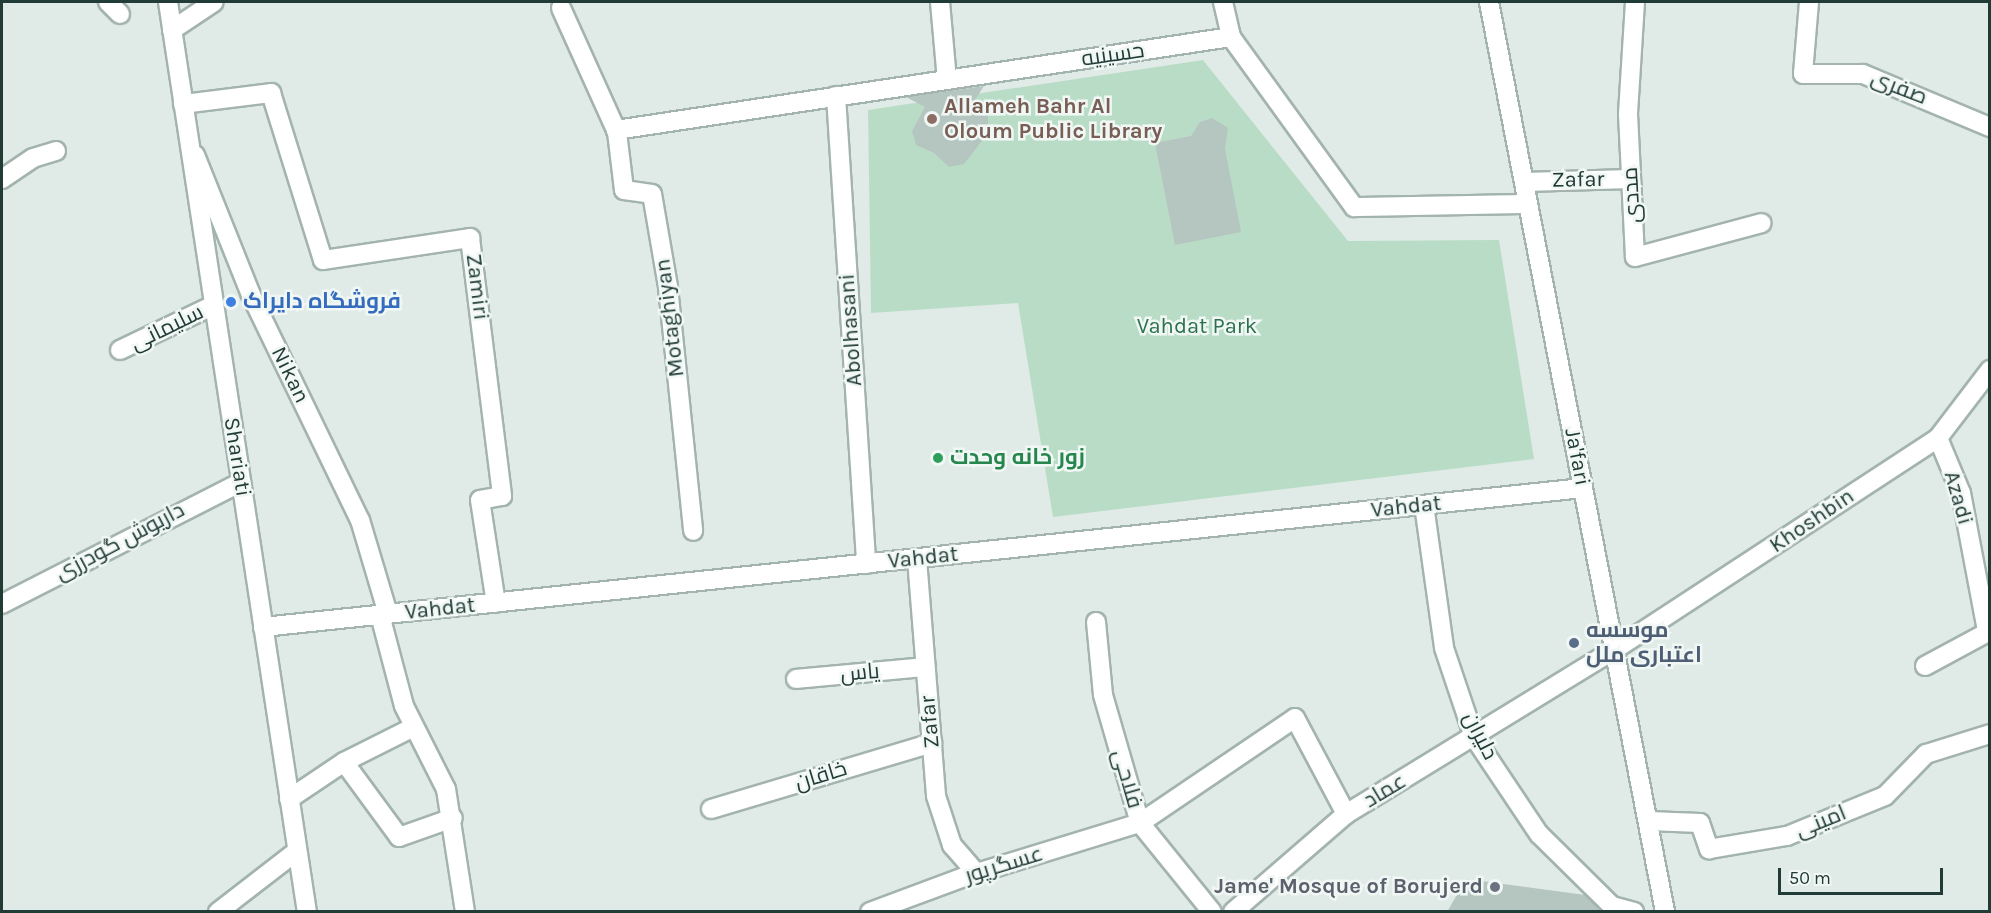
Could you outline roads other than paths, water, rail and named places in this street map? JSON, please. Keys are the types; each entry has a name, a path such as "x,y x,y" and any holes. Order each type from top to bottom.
{"street":[{"name":"Shariati","path":"168,2 307,912"},
{"path":"172,30 214,2"},
{"path":"940,2 946,80"},
{"path":"1223,2 1231,38 1354,207 1528,204"},
{"name":"Ja'fari","path":"1489,2 1665,912"},
{"name":"مددی","path":"1635,2 1628,114 1635,257 1762,223"},
{"name":"صفری","path":"1809,2 1803,74 1863,74 1989,127"},
{"path":"561,8 616,130"},
{"name":"حسینیه","path":"616,130 1231,38"},
{"name":"Zamiri","path":"183,104 271,93 323,260 470,238 502,495 480,500 496,603"},
{"name":"Abolhasani","path":"836,96 866,564"},
{"name":"Motaghiyan","path":"616,130 624,190 652,194 668,287 693,531"},
{"name":"Nikan","path":"188,136 252,295 360,520 404,706 446,789 453,818 465,912"},
{"path":"2,179 33,158 56,151"},
{"name":"Zafar","path":"1524,182 1631,179"},
{"name":"سلیمانی","path":"120,350 214,305"},
{"name":"Khoshbin","path":"1614,650 1938,438 1989,370"},
{"name":"Azadi","path":"1938,438 1961,493 1988,631"},
{"name":"داریوش گودرزی","path":"2,604 241,482"},
{"name":"Vahdat","path":"263,627 1583,488"},
{"name":"دلیران","path":"1424,505 1444,648 1474,737 1539,834 1612,906 1634,912"},
{"name":"Zafar","path":"917,559 936,796 952,845 976,873"},
{"name":"فلاحی","path":"1096,622 1103,695 1140,823 1212,912"},
{"path":"1925,666 1988,631"},
{"name":"عماد","path":"1140,823 1295,718 1346,814 1614,650"},
{"name":"یاس","path":"796,679 925,667"},
{"path":"289,799 344,762 414,727"},
{"name":"امینی","path":"1648,821 1700,823 1709,849 1787,836 1886,796 1926,754 1989,734"},
{"name":"خاقان","path":"711,810 932,743"},
{"path":"344,762 399,837 453,818"},
{"path":"1233,912 1346,814"},
{"name":"عسگرپور","path":"870,912 976,873 1140,823"},
{"path":"219,912 297,851"}],"place":[{"name":"Allameh Bahr Al Oloum Public Library","path":"932,119"},
{"name":"فروشگاه دایراک","path":"231,302"},
{"name":"زور خانه وحدت","path":"938,458"},
{"name":"موسسه اعتباری ملل","path":"1574,643"},
{"name":"Jame' Mosque of Borujerd","path":"1495,887"}],"park label":[{"name":"Vahdat Park","path":"1197,327"}]}
